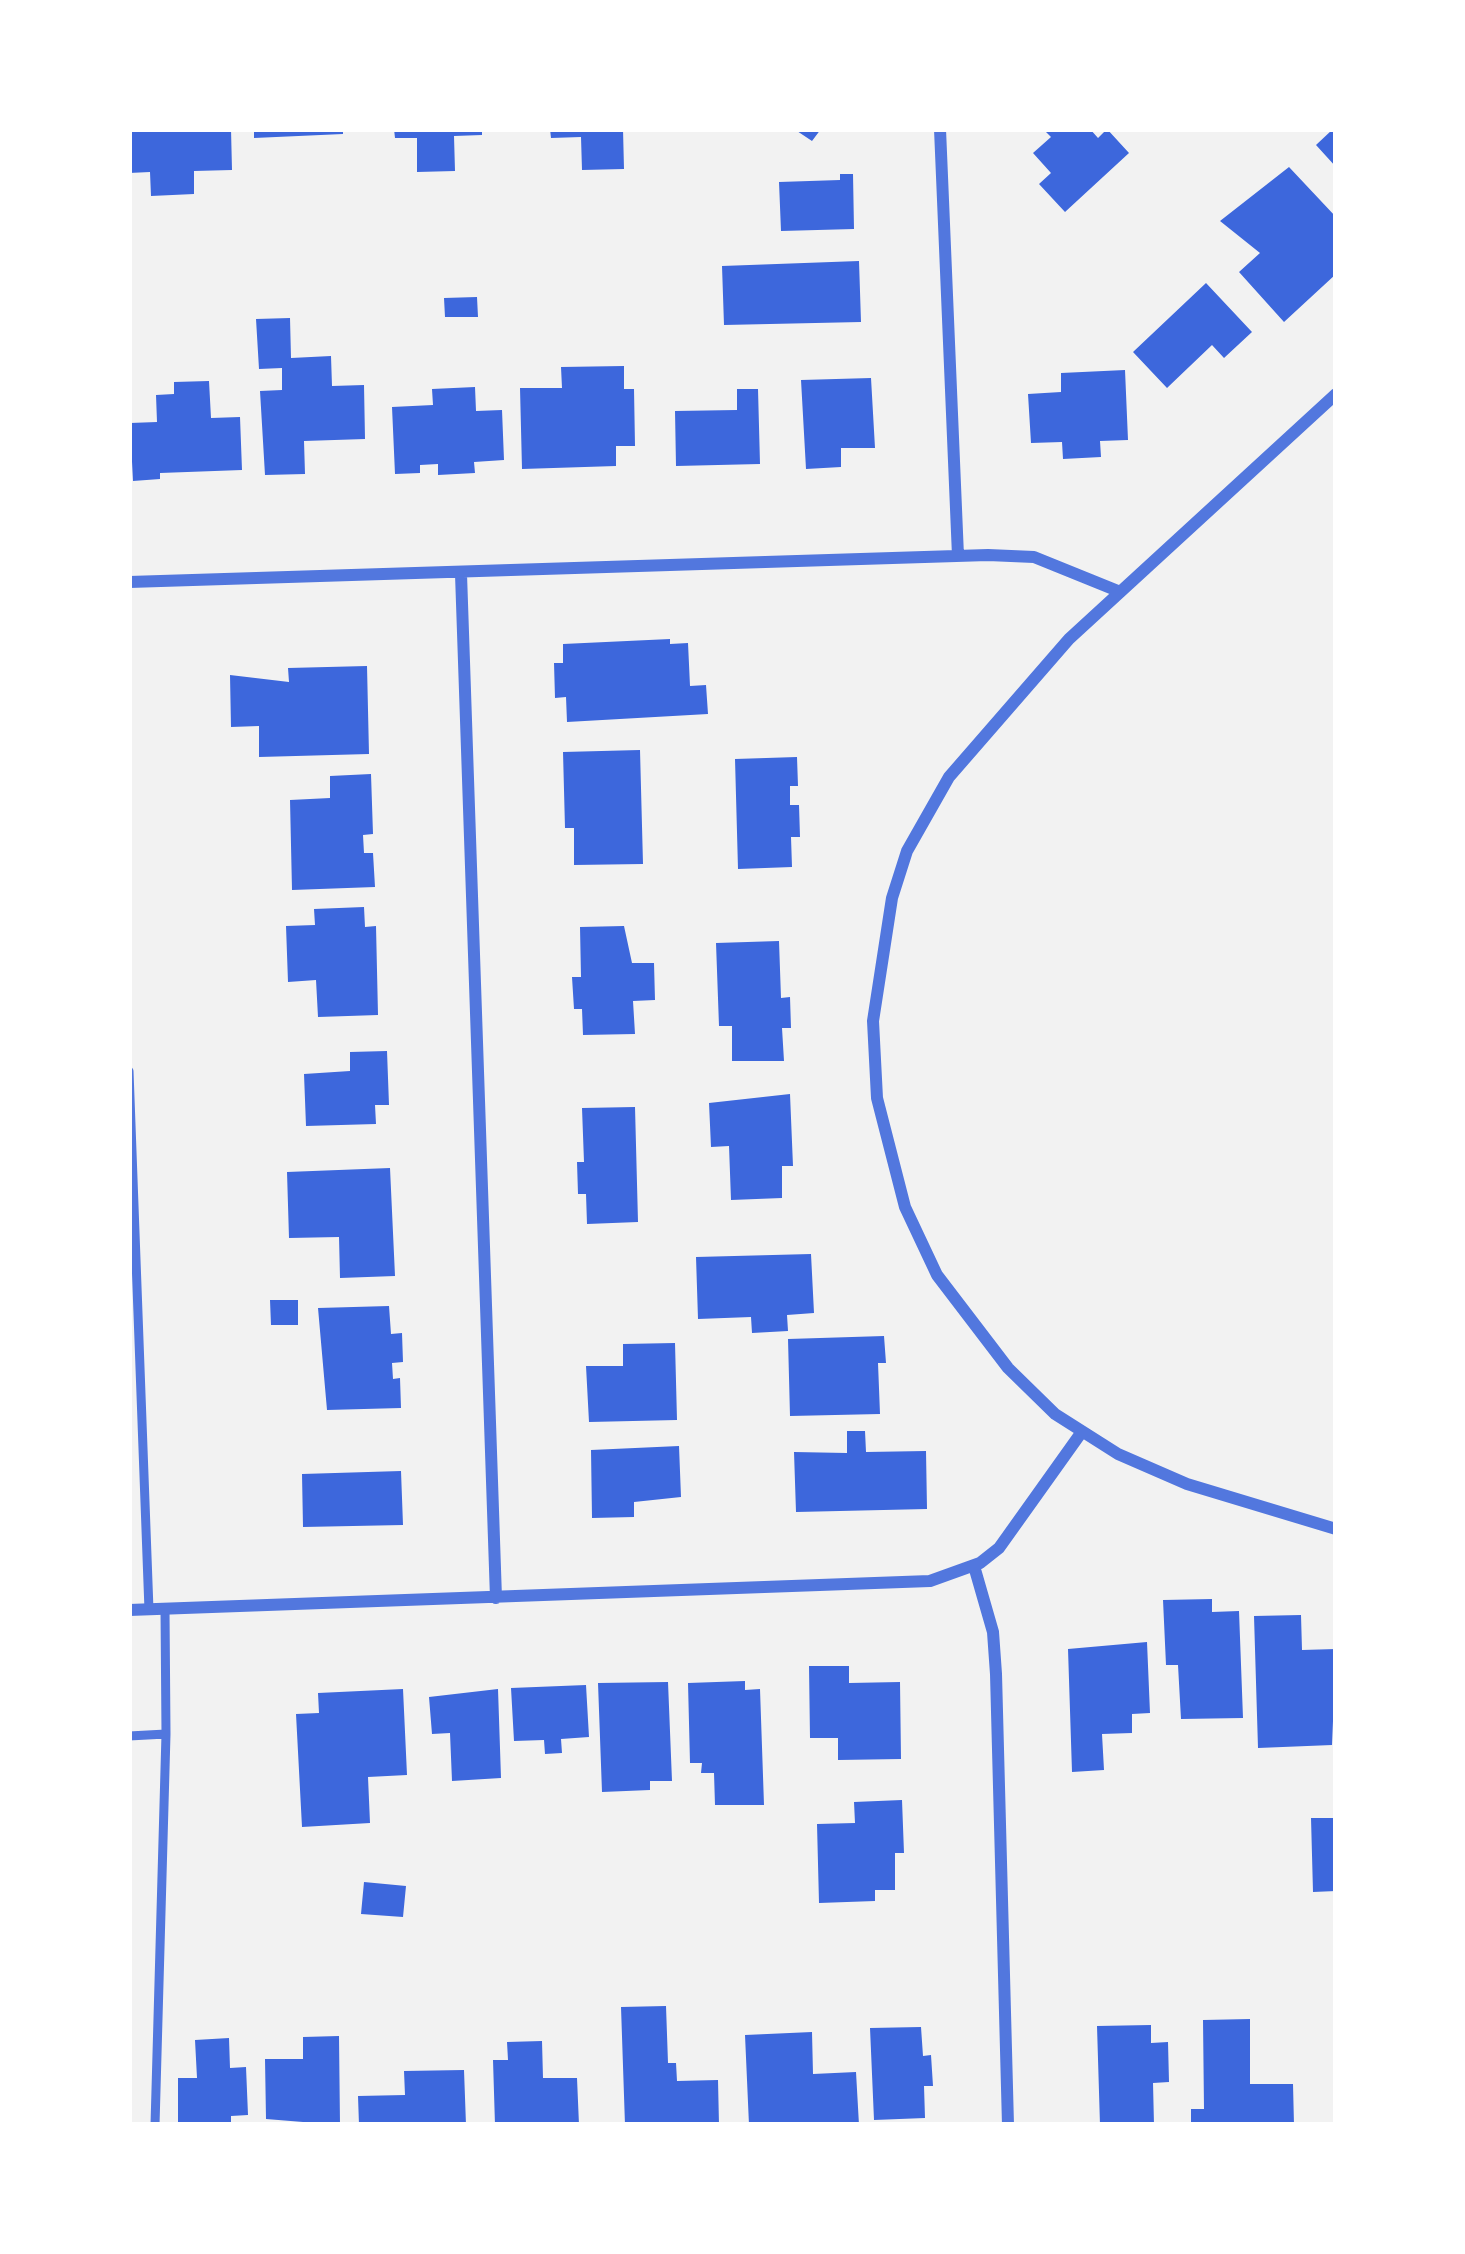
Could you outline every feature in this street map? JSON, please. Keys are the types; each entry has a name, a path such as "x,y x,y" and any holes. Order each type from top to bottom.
{"street":[{"path":"940,129 958,556"},
{"path":"1336,394 1118,591 983,735 927,810 892,898 873,1021 884,1132 920,1244 981,1337 1036,1398 1081,1432 1187,1484 1336,1529"},
{"path":"129,582 958,556 1034,557 1118,591"},
{"path":"461,574 496,1598"},
{"path":"129,1610 903,1584 974,1566 1016,1527 1081,1432"},
{"path":"974,1566 993,1632 996,1674 1008,2125"}],"lane":[{"path":"129,1071 149,1610"},
{"path":"155,2125 165,1609"},
{"path":"129,1736 166,1734"}],"building":[{"path":"129,129 231,129 232,170 194,171 194,194 151,196 150,172 129,173"},
{"path":"254,129 343,129 343,134 254,138"},
{"path":"394,129 482,129 482,135 454,136 455,171 417,172 417,138 395,138"},
{"path":"550,129 623,129 624,169 582,170 581,137 551,138"},
{"path":"794,129 821,129 812,141"},
{"path":"1043,129 1090,129 1098,138 1107,129 1129,153 1065,212 1039,184 1051,173 1033,153 1051,137"},
{"path":"1336,129 1336,167 1316,145"},
{"path":"1289,167 1336,217 1336,274 1284,322 1239,272 1260,253 1220,221"},
{"path":"840,174 853,174 854,229 781,231 779,182 840,180"},
{"path":"859,261 861,322 724,325 722,266"},
{"path":"1206,283 1252,332 1224,358 1212,345 1167,388 1133,352"},
{"path":"477,297 478,317 445,317 444,298"},
{"path":"290,318 291,358 331,356 332,386 364,385 365,439 304,441 305,474 265,475 260,391 282,390 282,368 259,369 256,319"},
{"path":"624,366 624,389 634,389 635,446 616,446 616,466 522,469 520,388 562,388 561,367"},
{"path":"1125,370 1128,440 1100,441 1101,457 1063,459 1062,442 1031,443 1028,394 1061,392 1061,373"},
{"path":"871,378 875,448 841,448 841,467 806,469 801,380"},
{"path":"209,381 211,418 240,417 242,470 160,473 160,479 133,481 130,423 157,422 156,395 174,394 174,382"},
{"path":"475,387 476,411 502,410 504,460 474,462 475,473 438,475 438,464 420,465 420,473 395,474 392,407 433,405 432,389"},
{"path":"737,389 758,389 760,464 676,466 675,411 737,410"},
{"path":"670,639 670,644 688,643 690,686 706,685 708,714 567,722 566,697 555,698 554,663 563,663 563,644"},
{"path":"367,666 369,754 259,757 259,726 231,727 230,675 289,682 288,668"},
{"path":"640,750 643,864 574,865 574,828 565,828 563,752"},
{"path":"797,757 798,786 790,786 790,805 799,805 800,837 791,837 792,867 738,869 735,759"},
{"path":"371,774 373,834 363,835 364,853 373,853 375,887 292,890 290,800 330,798 330,776"},
{"path":"364,907 365,927 376,926 378,1015 318,1017 316,980 288,982 286,926 315,925 314,909"},
{"path":"624,926 632,963 654,963 655,1000 633,1001 635,1034 583,1035 582,1009 574,1009 572,977 581,977 580,927"},
{"path":"779,941 781,998 790,997 791,1028 782,1028 784,1061 732,1061 732,1026 719,1026 716,943"},
{"path":"387,1051 389,1105 375,1105 376,1124 306,1126 304,1074 350,1071 350,1052"},
{"path":"790,1094 793,1166 782,1166 782,1198 731,1200 729,1146 711,1147 709,1103"},
{"path":"635,1107 638,1222 587,1224 586,1194 578,1194 577,1162 584,1162 582,1108"},
{"path":"390,1168 395,1276 340,1278 339,1237 289,1238 287,1172"},
{"path":"811,1254 814,1313 787,1315 788,1331 752,1333 751,1317 698,1319 696,1257"},
{"path":"270,1300 298,1300 298,1325 271,1325"},
{"path":"389,1306 391,1334 402,1333 403,1362 392,1363 393,1379 400,1378 401,1408 327,1410 318,1308"},
{"path":"884,1336 886,1363 878,1363 880,1414 790,1416 788,1339"},
{"path":"675,1343 677,1420 589,1422 586,1366 623,1366 623,1344"},
{"path":"847,1431 865,1431 866,1452 926,1451 927,1509 796,1512 794,1452 847,1453"},
{"path":"679,1446 681,1497 634,1502 634,1517 592,1518 591,1450"},
{"path":"401,1471 403,1525 303,1527 302,1474"},
{"path":"1212,1599 1212,1612 1239,1611 1243,1718 1181,1719 1178,1665 1166,1665 1163,1600"},
{"path":"1301,1615 1302,1650 1336,1649 1332,1745 1258,1748 1254,1616"},
{"path":"1147,1642 1150,1713 1132,1714 1132,1733 1102,1734 1104,1770 1072,1772 1068,1649"},
{"path":"809,1666 849,1666 849,1683 900,1682 901,1759 838,1760 838,1738 810,1738"},
{"path":"745,1681 745,1690 760,1689 764,1805 715,1805 714,1773 701,1773 702,1763 690,1763 688,1683"},
{"path":"668,1682 672,1781 650,1781 650,1790 602,1792 598,1683"},
{"path":"586,1685 589,1737 561,1739 562,1753 545,1754 544,1740 514,1741 511,1688"},
{"path":"403,1689 407,1775 368,1777 370,1823 302,1827 296,1714 319,1713 318,1693"},
{"path":"498,1689 501,1778 452,1781 450,1733 432,1734 429,1697"},
{"path":"902,1800 904,1853 895,1853 895,1890 875,1890 875,1901 819,1903 817,1824 855,1823 854,1802"},
{"path":"1311,1818 1336,1818 1336,1891 1313,1892"},
{"path":"364,1882 406,1886 403,1917 361,1914"},
{"path":"666,2006 668,2063 676,2063 677,2081 718,2080 719,2125 625,2125 621,2007"},
{"path":"1250,2019 1250,2084 1293,2084 1294,2125 1191,2125 1191,2109 1204,2109 1203,2020"},
{"path":"1151,2025 1151,2043 1168,2042 1169,2082 1153,2083 1154,2125 1100,2125 1097,2026"},
{"path":"921,2027 923,2056 931,2055 933,2086 924,2086 925,2118 874,2120 870,2028"},
{"path":"812,2032 813,2074 856,2072 859,2125 749,2125 745,2035"},
{"path":"339,2036 340,2125 266,2119 265,2059 303,2059 303,2037"},
{"path":"229,2038 230,2068 246,2067 248,2115 231,2116 231,2125 178,2125 178,2078 197,2078 195,2040"},
{"path":"542,2041 543,2078 577,2078 579,2125 495,2125 493,2060 508,2060 507,2042"},
{"path":"464,2070 466,2125 359,2125 358,2096 405,2095 404,2071"}]}
